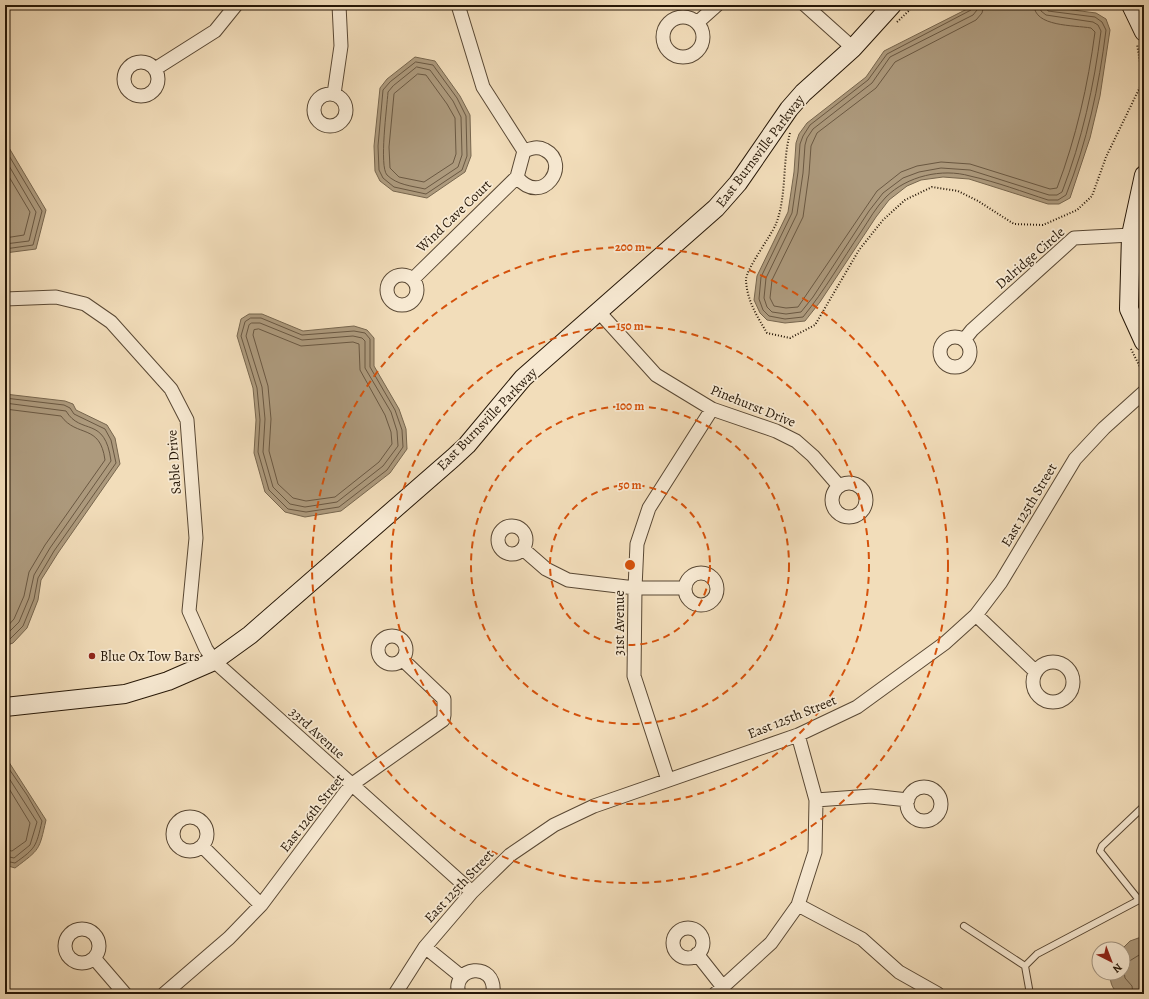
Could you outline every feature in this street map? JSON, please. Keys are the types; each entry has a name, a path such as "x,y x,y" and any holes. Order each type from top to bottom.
{"street":[{"path":"155,69 215,31 236,5"},
{"path":"334,94 341,46 339,5"},
{"path":"458,5 483,87 524,151 517,177 522,183 529,187 537,188 545,186 552,180 555,173 556,165 553,157 547,151 540,148 532,148 524,151"},
{"path":"698,22 717,5"},
{"path":"805,5 853,48"},
{"name":"East Burnsville Parkway","path":"5,707 125,694 168,681 214,661 250,635 453,458 477,433 519,382 716,208 738,183 788,109 803,93 853,48 892,5"},
{"path":"1131,5 1140,36"},
{"path":"1144,175 1131,235 1129,309 1144,342"},
{"name":"Wind Cave Court","path":"412,279 517,177"},
{"name":"Dalridge Circle","path":"964,340 972,330 1074,238 1131,235"},
{"name":"Sable Drive","path":"5,299 56,297 85,304 111,322 171,389 187,420 196,538 189,612 206,649 214,661"},
{"name":"Pinehurst Drive","path":"599,312 656,375 712,409 776,431 796,441 813,456 839,486"},
{"name":"East 125th Street","path":"395,994 424,947 472,892 510,855 554,825 594,806 798,735 857,707 945,643 976,616 1001,582 1075,459 1104,428 1144,392"},
{"name":"31st Avenue","path":"668,780 634,676 634,588 637,544 649,508 712,409"},
{"path":"524,549 546,569 568,580 634,588 685,588"},
{"path":"976,616 1036,672"},
{"name":"East 126th Street","path":"164,994 228,938 261,905 351,785 443,720 444,700 403,660"},
{"name":"33rd Avenue","path":"214,661 472,892"},
{"path":"697,954 719,991 772,944 798,905 815,852 816,800 798,735"},
{"path":"816,800 871,796 908,800"},
{"path":"202,846 261,905"},
{"path":"798,905 862,939 899,972 938,994"},
{"path":"424,947 462,977"},
{"path":"94,958 125,994"},
{"path":"458,994 458,983 462,977 467,972 481,971 492,980 494,987 493,994"}],"lane":[{"path":"1025,966 1037,954 1142,902 1100,851 1102,846 1144,806"},
{"path":"964,926 1025,966 1030,994"}],"path":[{"path":"893,26 915,5"},
{"path":"792,127 787,144 784,191 776,224 746,279 752,308 767,333 790,338 815,325 859,250 883,220 905,200 932,187 958,191 978,201 1014,224 1043,225 1077,210 1092,196 1106,157 1141,85 1142,74 1140,36"},
{"path":"1139,90 1144,97"}],"water":[{"path":"975,5 1035,5 1096,13 1106,19 1110,30 1100,96 1090,138 1070,198 1059,204 1048,204 969,179 943,177 921,180 907,186 889,200 876,217 820,302 805,321 785,323 767,320 760,313 754,300 757,276 788,212 794,172 796,143 799,134 807,123 866,77 884,51"},
{"path":"415,57 435,61 460,96 470,115 471,156 465,172 427,198 393,191 380,181 375,171 374,146 380,88 387,79"},
{"path":"5,141 46,210 36,249 5,253"},
{"path":"249,314 262,314 303,331 354,326 367,330 374,338 374,366 399,409 406,429 407,449 390,473 341,511 305,517 285,512 265,492 254,453 256,420 253,388 237,336 241,319"},
{"path":"5,394 65,401 73,404 76,410 107,425 115,438 120,464 41,580 38,600 27,628 13,643 5,646"},
{"path":"5,756 46,820 40,844 34,853 15,868 5,865"},
{"path":"1144,936 1144,994 1120,993 1113,987 1111,981 1131,981 1130,941"}],"place":[{"name":"Blue Ox Tow Bars","path":"92,656"}]}
